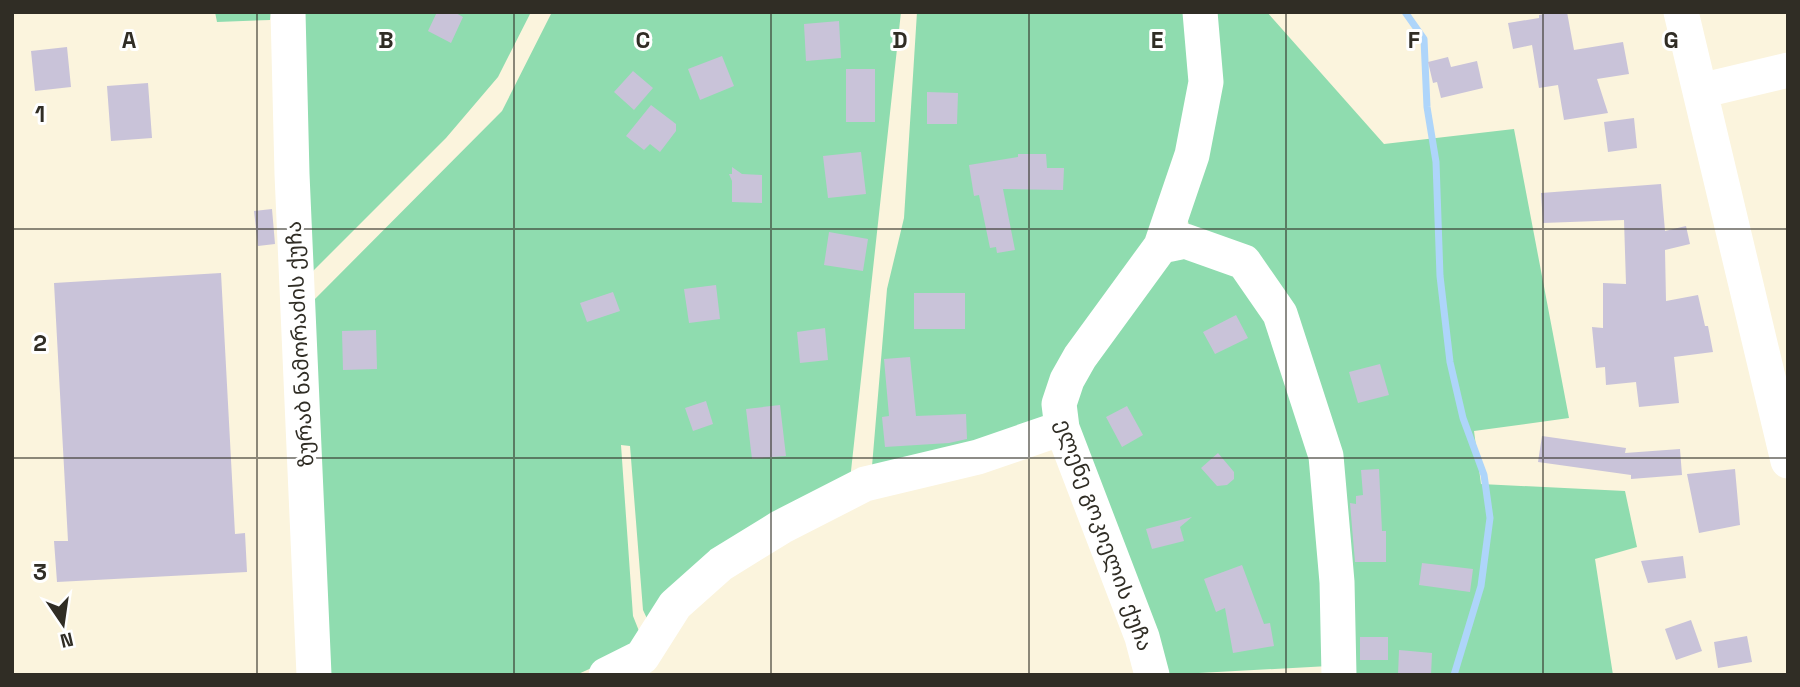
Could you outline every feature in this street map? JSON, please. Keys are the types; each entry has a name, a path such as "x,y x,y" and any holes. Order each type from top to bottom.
{"street":[{"name":"ზურაბ ნამორაძის ქუჩა","path":"288,12 292,174 314,675"},
{"name":"ელენე გოკიელის ქუჩა","path":"1152,675 1142,637 1062,428 1059,404 1067,380 1080,357 1161,246 1192,155 1206,82 1200,12"},
{"path":"1681,12 1788,461"},
{"path":"1700,91 1788,70"},
{"path":"1161,246 1185,241 1244,262 1280,314 1326,456 1337,582 1339,675"},
{"path":"606,675 642,657 675,605 721,564 781,527 865,484 978,457 1062,428"}],"green space":[{"path":"215,12 271,12 270,20 217,22"},
{"path":"298,12 531,12 498,77 446,138 305,279"},
{"path":"552,12 901,12 850,480 650,625 643,610 630,446 621,445 633,616 641,636 627,652 576,675 323,675 309,305 502,111"},
{"path":"917,12 1191,12 1199,86 1162,222 1044,416 1015,436 872,466 887,289 904,218"},
{"path":"1208,12 1267,12 1384,144 1514,129 1569,418 1474,431 1481,484 1625,491 1637,547 1595,559 1613,675 1348,675 1304,348 1190,229 1186,214"},
{"path":"1193,253 1242,269 1275,317 1318,467 1329,666 1162,675 1067,405 1170,259"}],"building":[{"path":"437,12 454,12 463,17 451,43 428,31"},
{"path":"1567,12 1574,50 1623,42 1629,74 1597,79 1608,113 1564,120 1558,85 1539,88 1532,45 1513,49 1508,23 1539,18 1539,15"},
{"path":"839,21 841,58 806,61 804,24"},
{"path":"67,47 71,87 35,91 31,51"},
{"path":"722,56 734,86 700,100 688,69"},
{"path":"1448,57 1451,67 1477,61 1483,88 1441,98 1437,82 1433,83 1428,62"},
{"path":"846,69 875,69 875,122 846,122"},
{"path":"633,71 653,88 634,110 614,92"},
{"path":"148,83 152,138 111,141 107,86"},
{"path":"927,92 958,93 957,124 927,124"},
{"path":"651,105 676,124 676,131 660,152 650,144 644,150 626,136"},
{"path":"1634,118 1637,148 1608,152 1604,122"},
{"path":"861,152 866,194 828,198 823,156"},
{"path":"1018,154 1046,154 1047,168 1064,168 1063,190 1003,189 1015,250 997,253 996,247 990,248 979,195 974,196 969,165 1018,157"},
{"path":"732,167 742,174 762,175 762,203 732,202 732,181 729,174 732,174"},
{"path":"1661,184 1665,231 1686,226 1690,244 1665,250 1666,301 1698,295 1713,352 1674,357 1679,403 1639,407 1636,382 1606,385 1605,367 1596,368 1592,327 1603,328 1603,283 1626,284 1624,220 1543,223 1541,193"},
{"path":"272,209 275,244 258,246 254,211"},
{"path":"829,232 868,239 863,271 824,265"},
{"path":"221,273 235,534 245,533 247,572 57,582 54,541 68,541 54,283"},
{"path":"716,285 720,319 689,323 684,289"},
{"path":"613,292 620,311 587,322 580,303"},
{"path":"914,293 965,293 965,329 914,329"},
{"path":"1236,315 1248,338 1215,354 1203,332"},
{"path":"825,328 828,360 800,363 797,332"},
{"path":"376,330 377,369 343,370 342,331"},
{"path":"910,357 916,416 966,414 967,439 949,443 885,447 882,417 889,416 884,359"},
{"path":"1380,364 1389,395 1358,403 1349,372"},
{"path":"706,401 713,424 693,431 685,408"},
{"path":"780,405 786,456 752,459 746,409"},
{"path":"1127,406 1143,435 1122,447 1106,417"},
{"path":"1542,436 1626,448 1625,453 1680,449 1682,475 1631,479 1631,475 1538,462"},
{"path":"1218,453 1234,472 1234,479 1227,485 1217,486 1201,468"},
{"path":"1379,469 1382,531 1386,531 1386,562 1355,562 1350,503 1356,504 1356,496 1363,495 1361,470"},
{"path":"1735,469 1740,525 1699,533 1687,474"},
{"path":"1192,517 1180,527 1184,541 1152,549 1146,529"},
{"path":"1683,556 1686,578 1648,583 1641,561"},
{"path":"1422,563 1473,569 1470,592 1419,585"},
{"path":"1242,565 1264,624 1270,623 1274,646 1233,653 1225,608 1216,612 1204,579"},
{"path":"1691,620 1702,651 1676,660 1665,629"},
{"path":"1747,636 1752,662 1718,668 1714,642"},
{"path":"1360,637 1388,637 1388,660 1360,660"},
{"path":"1399,650 1432,653 1431,675 1398,675"}],"waterway":[{"path":"1405,12 1424,39 1427,107 1436,162 1440,276 1450,362 1463,418 1484,475 1490,518 1481,586 1454,675"}]}
